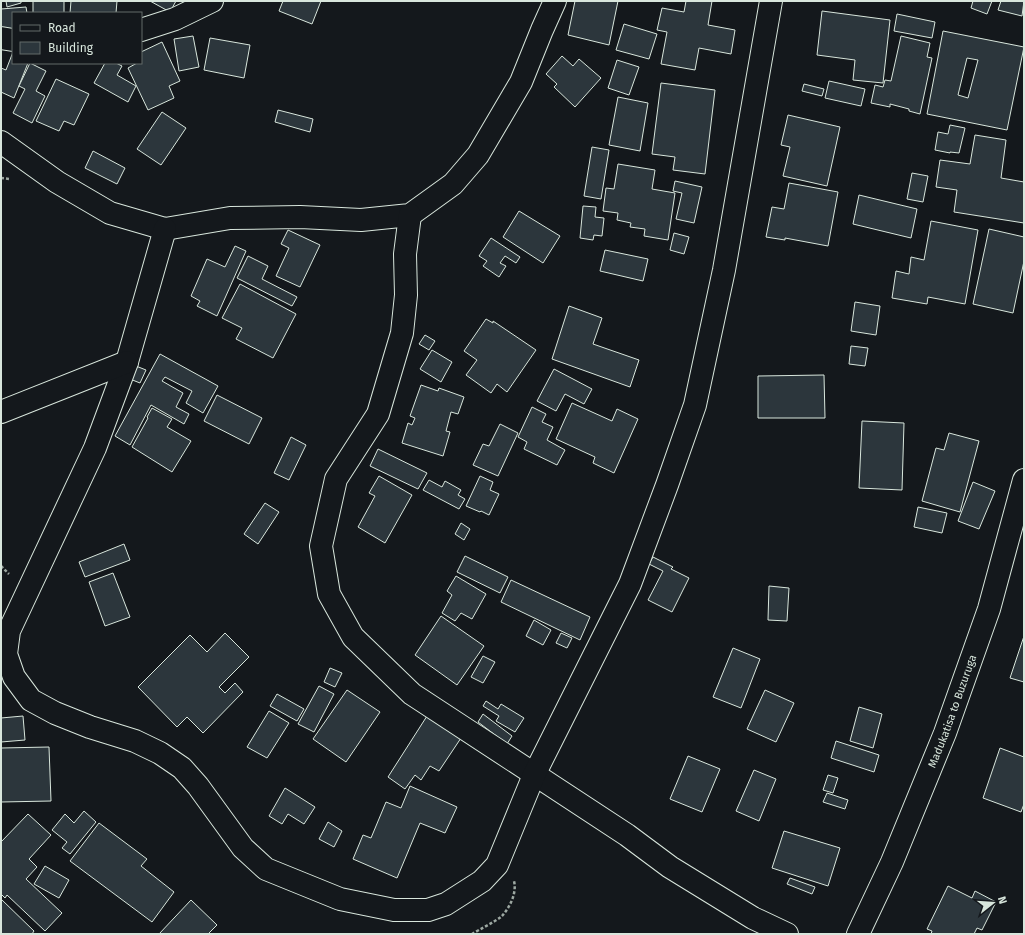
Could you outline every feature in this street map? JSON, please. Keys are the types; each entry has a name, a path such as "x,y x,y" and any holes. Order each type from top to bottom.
{"street":[{"path":"142,30 175,19 212,1"},
{"path":"1,142 57,182 110,213 165,229 230,218 300,217 361,220 410,215 453,184 478,155 521,82 555,1"},
{"path":"165,229 127,362 95,448 10,631 6,654 7,677 31,700 54,713 90,727 134,741 160,753 182,768 198,786 243,848 266,869 340,899 394,910 428,910 446,904 482,881 497,865 534,775 630,584 667,485 695,405 724,270 771,1"},
{"path":"1,38 12,40"},
{"path":"410,215 405,254 406,295 402,333 378,414 336,479 321,546 329,594 353,637 412,694 627,835 670,866 753,918 787,934"},
{"path":"1,412 127,362"},
{"name":"Madukatisa to Buzuruga","path":"858,934 892,862 945,733 989,609 1024,480"}],"building":[{"path":"6,1 21,1 21,3 7,7"},
{"path":"33,1 64,1 64,12 33,12"},
{"path":"71,1 117,1 116,12 70,12"},
{"path":"150,1 176,1 170,12"},
{"path":"283,1 321,1 312,24 279,11"},
{"path":"575,1 618,1 609,45 568,35"},
{"path":"686,1 712,1 708,25 735,30 731,54 699,48 695,70 661,64 667,32 657,30 662,8 684,12"},
{"path":"973,1 992,1 987,14 971,8"},
{"path":"1001,1 1024,1 1022,16 998,10"},
{"path":"26,7 27,12 12,12 12,29 1,31 1,9"},
{"path":"822,11 890,20 883,83 853,80 855,60 817,55"},
{"path":"897,14 935,22 932,38 894,31"},
{"path":"624,24 657,34 649,59 616,50"},
{"path":"943,31 1024,47 1007,130 927,114","holes":["967,58 978,60 968,98 958,95"]},
{"path":"193,36 199,67 179,71 174,39"},
{"path":"901,36 930,43 927,57 932,58 920,114 909,111 909,109 890,104 890,107 871,103 875,85 883,87 885,80 891,81"},
{"path":"210,38 250,45 244,78 204,70"},
{"path":"162,42 180,81 169,86 174,98 148,110 128,68 135,64 142,64 142,52"},
{"path":"12,55 12,64 28,64 14,98 1,92 1,68 6,70"},
{"path":"562,56 573,66 579,59 601,78 575,107 554,87 557,84 546,74"},
{"path":"617,60 639,67 629,95 608,88"},
{"path":"30,64 46,71 36,91 45,96 32,123 13,113 25,89 19,86"},
{"path":"104,64 118,64 122,66 117,75 136,86 128,102 94,83"},
{"path":"56,79 89,94 74,125 64,121 59,131 36,121"},
{"path":"829,81 865,89 861,106 825,98"},
{"path":"661,83 715,90 705,174 673,170 675,157 652,154"},
{"path":"804,84 824,89 822,96 802,91"},
{"path":"618,97 648,103 640,151 609,145"},
{"path":"278,110 313,119 310,132 275,122"},
{"path":"162,112 186,128 161,165 137,149"},
{"path":"788,115 840,127 827,186 783,176 790,147 781,145"},
{"path":"950,125 965,128 959,153 935,150 938,132 948,134"},
{"path":"975,135 1006,140 1001,178 1024,182 1024,223 954,212 957,190 936,187 940,160 970,164"},
{"path":"592,147 609,150 601,199 584,196"},
{"path":"93,151 125,168 117,184 85,168"},
{"path":"618,164 655,170 652,189 675,193 668,240 644,236 645,229 630,227 631,223 617,220 618,213 603,211 606,188 614,189"},
{"path":"912,173 928,176 923,202 907,199"},
{"path":"675,181 702,187 694,223 676,219 682,193 673,191"},
{"path":"789,183 838,192 828,246 785,238 785,240 766,237 772,207 784,209"},
{"path":"859,195 917,209 911,238 853,224"},
{"path":"583,206 596,207 595,217 604,218 602,236 594,235 593,240 580,238"},
{"path":"519,211 560,236 543,263 503,237"},
{"path":"931,221 978,230 965,304 928,297 927,304 892,298 896,271 909,274 911,257 924,260"},
{"path":"989,229 1024,237 1024,261 1013,313 973,304"},
{"path":"288,230 320,245 300,287 276,276 289,248 281,244"},
{"path":"674,233 689,237 684,254 670,250"},
{"path":"491,238 520,257 516,263 505,256 500,263 506,266 499,277 483,266 487,261 479,256"},
{"path":"235,246 246,251 217,316 197,306 200,301 191,296 207,259 225,267"},
{"path":"605,250 648,259 643,281 600,271"},
{"path":"248,256 268,266 262,279 297,297 292,306 237,278"},
{"path":"240,284 296,314 273,358 236,339 242,328 222,318"},
{"path":"855,302 880,306 876,335 851,331"},
{"path":"569,306 602,318 593,344 639,360 630,387 552,359"},
{"path":"486,319 493,323 493,321 536,350 507,392 497,384 491,393 466,375 477,360 464,351"},
{"path":"425,335 435,341 429,350 419,344"},
{"path":"851,346 868,348 865,366 849,364"},
{"path":"432,350 452,362 441,382 420,369"},
{"path":"160,354 218,386 203,413 186,403 192,391 165,377 162,381 183,393 176,407 189,414 184,424 151,405 130,445 115,436"},
{"path":"136,366 146,370 140,383 130,379"},
{"path":"554,369 592,389 584,404 565,394 556,411 537,401"},
{"path":"824,375 825,418 758,418 758,376"},
{"path":"421,385 438,391 439,388 464,397 458,414 451,412 446,431 450,432 443,456 402,443 408,423 412,425 415,418 410,416"},
{"path":"217,395 262,418 249,444 204,421"},
{"path":"572,403 612,421 617,409 638,419 614,473 593,463 595,457 556,439"},
{"path":"532,407 546,414 542,422 553,427 547,440 565,450 557,465 524,449 527,442 518,437"},
{"path":"152,408 172,419 167,427 191,441 172,472 132,447"},
{"path":"862,421 904,423 902,490 859,488"},
{"path":"500,424 518,433 498,476 473,465 483,444 489,446"},
{"path":"949,433 979,441 960,512 922,501 936,448 944,450"},
{"path":"291,437 306,445 289,480 274,473"},
{"path":"378,449 427,473 418,489 370,466"},
{"path":"379,476 412,495 385,543 358,527 375,496 369,493"},
{"path":"480,476 493,482 490,490 499,494 489,515 466,506"},
{"path":"429,480 442,487 445,481 461,490 458,495 465,499 459,509 423,490"},
{"path":"973,482 995,491 979,529 958,521"},
{"path":"265,503 279,512 258,544 244,534"},
{"path":"918,507 947,513 942,533 914,527"},
{"path":"461,523 470,529 464,540 455,534"},
{"path":"124,544 130,560 85,577 79,562"},
{"path":"465,556 508,577 500,593 457,572"},
{"path":"653,557 673,567 671,569 689,578 672,612 648,600 663,571 649,564"},
{"path":"113,573 130,617 105,626 89,582"},
{"path":"456,576 486,594 472,619 461,613 455,621 442,613 452,595 447,591"},
{"path":"511,580 590,617 580,640 501,602"},
{"path":"769,586 789,588 787,621 768,620"},
{"path":"441,616 484,646 457,685 415,655"},
{"path":"534,620 551,630 543,645 526,636"},
{"path":"225,633 249,657 219,687 225,693 235,683 243,692 203,733 187,717 177,727 138,687 190,635 207,652"},
{"path":"561,633 572,638 567,648 556,643"},
{"path":"1024,636 1024,682 1010,678"},
{"path":"733,648 760,659 741,708 713,697"},
{"path":"483,656 495,662 483,683 471,677"},
{"path":"330,668 342,673 335,687 324,682"},
{"path":"319,686 334,694 314,732 298,724"},
{"path":"347,690 380,712 346,762 313,739"},
{"path":"765,690 794,703 776,742 747,729"},
{"path":"277,694 304,709 297,721 270,706"},
{"path":"486,701 498,709 501,704 524,718 515,732 496,721 499,716 483,706"},
{"path":"859,707 882,714 873,748 850,741"},
{"path":"269,711 289,723 267,758 247,747"},
{"path":"483,714 512,736 507,744 478,722"},
{"path":"23,716 25,740 1,742 1,718"},
{"path":"427,716 461,738 439,771 430,766 421,780 415,775 405,789 388,777"},
{"path":"836,741 879,755 874,772 831,758"},
{"path":"49,747 51,801 1,802 1,748"},
{"path":"1000,748 1024,757 1024,804 1021,812 983,798"},
{"path":"688,756 720,769 702,812 670,799"},
{"path":"754,770 776,779 759,821 736,811"},
{"path":"828,775 838,778 833,793 823,790"},
{"path":"410,786 457,807 445,833 420,823 397,878 353,859 363,835 371,838 386,802 401,808"},
{"path":"285,788 315,807 304,824 288,814 282,824 269,816"},
{"path":"827,793 848,800 845,809 823,802"},
{"path":"84,811 96,822 70,854 62,848 67,842 52,830 65,814 74,823"},
{"path":"28,814 51,835 29,859 37,867 26,879 62,913 45,931 7,895 5,898 1,894 1,842"},
{"path":"328,822 342,831 334,847 319,839"},
{"path":"99,823 147,859 141,866 174,892 152,922 70,861"},
{"path":"784,831 840,848 828,886 772,868"},
{"path":"45,866 69,880 59,898 34,884"},
{"path":"790,878 815,887 812,894 787,884"},
{"path":"948,886 972,898 975,891 996,902 982,930 977,928 974,934 931,934 932,931 927,929"},
{"path":"1,899 34,931 32,934 1,934"},
{"path":"191,900 217,925 208,934 159,934"}]}
